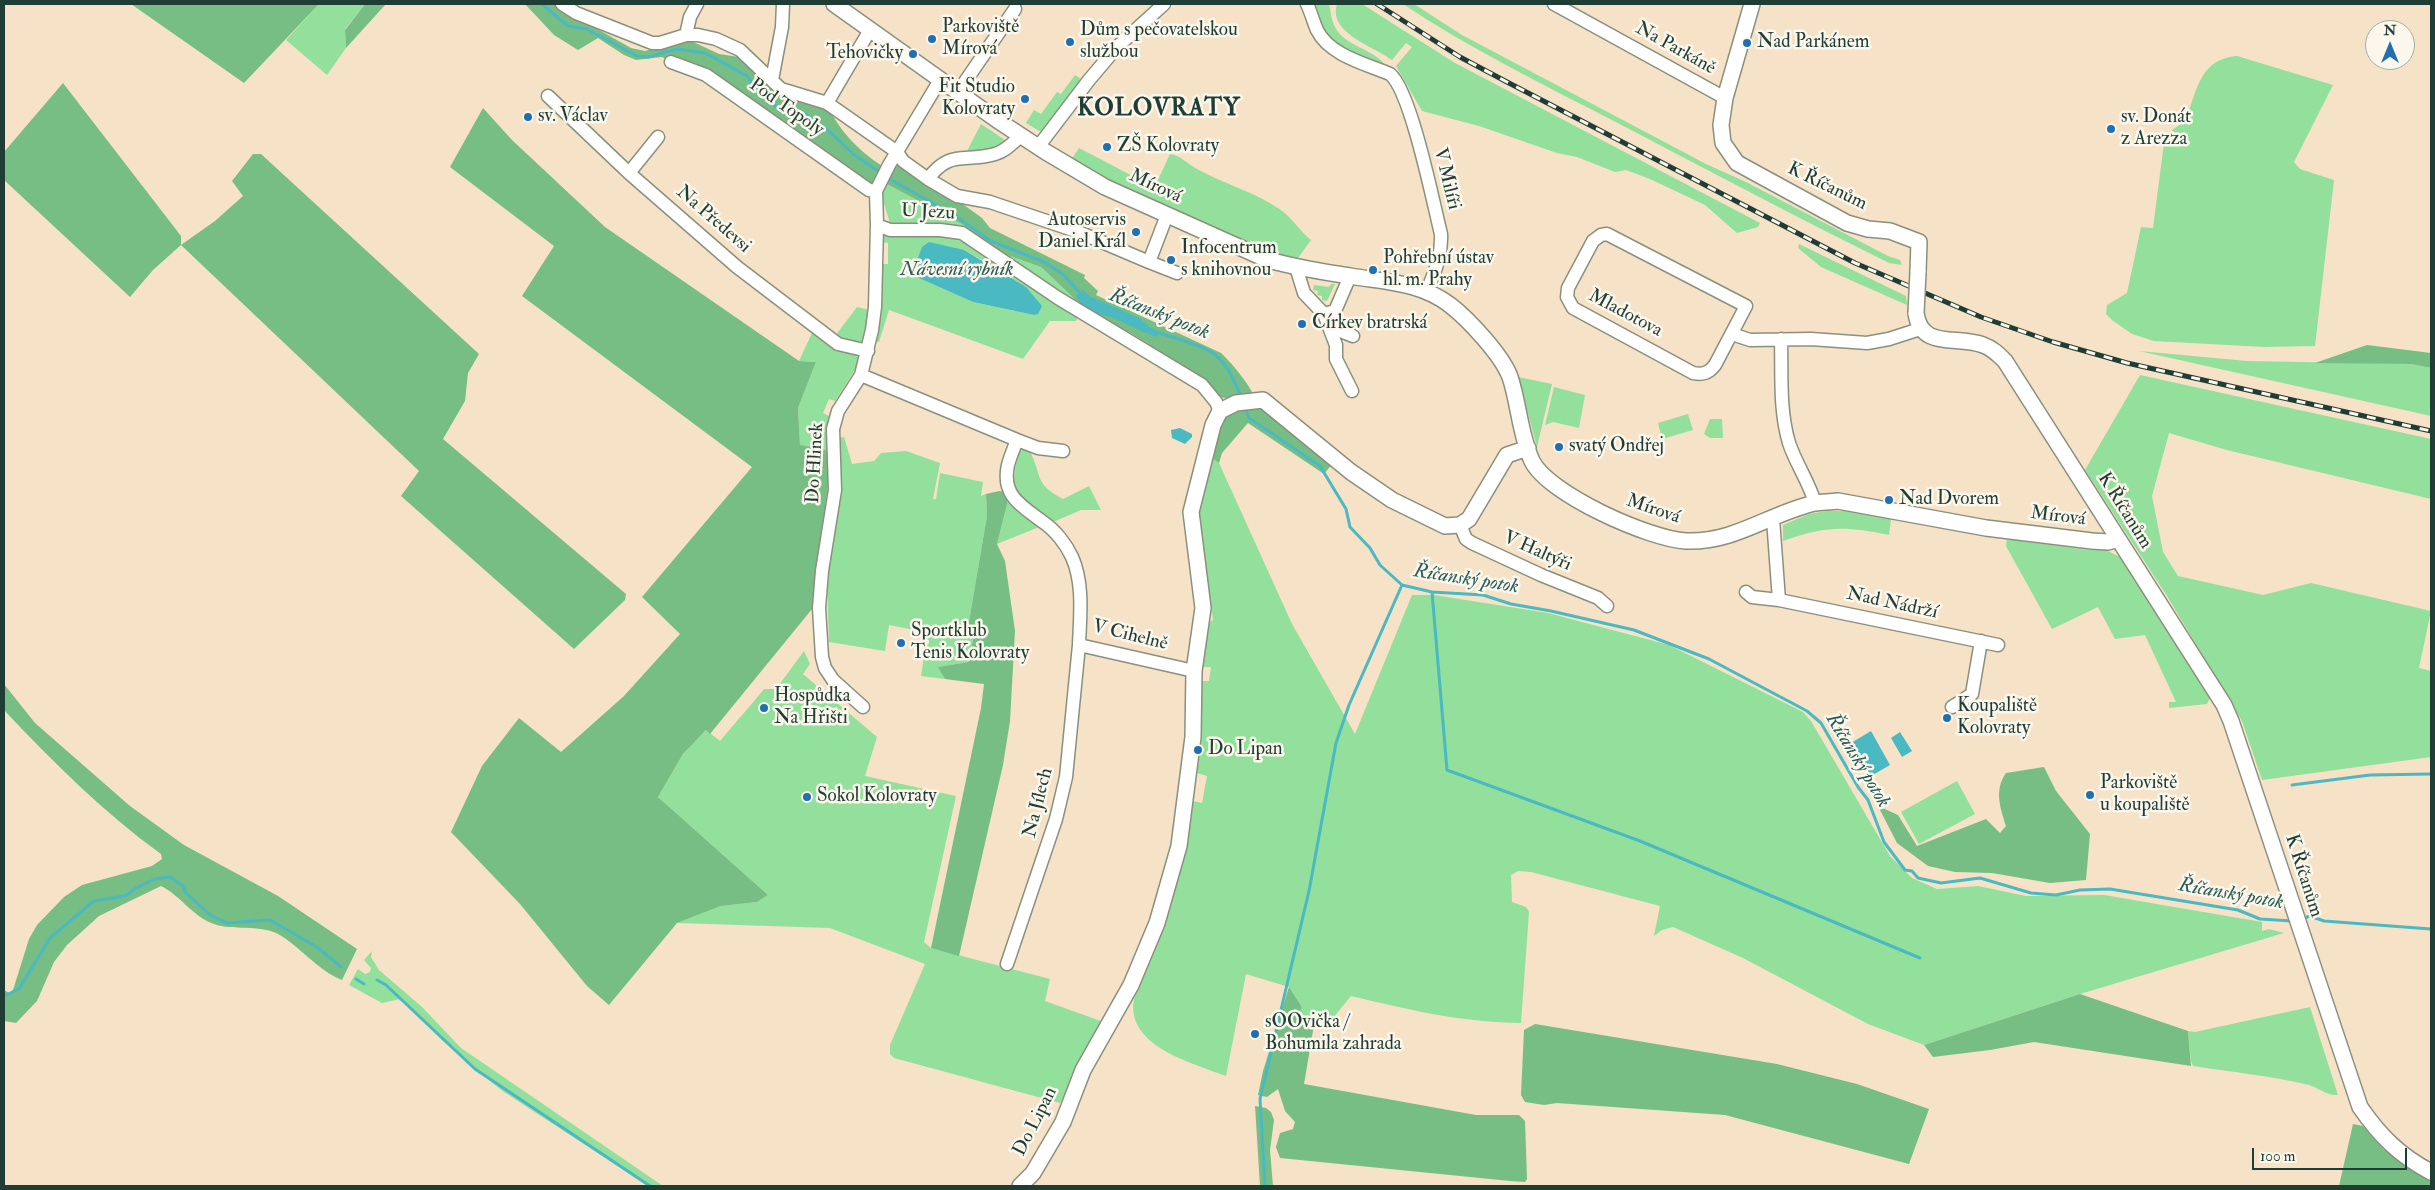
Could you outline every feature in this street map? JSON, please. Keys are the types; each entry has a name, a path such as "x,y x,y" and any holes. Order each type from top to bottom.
{"street":[{"path":"562,4 576,13 652,43 660,43 686,35 716,40 740,50 781,89 827,103 896,152 903,161 928,179 957,196 990,202 1076,231 1177,272"},
{"path":"686,35 690,18 697,4"},
{"path":"772,80 782,27 783,4"},
{"name":"Mírová","path":"834,4 1020,136 1105,187 1268,260 1296,267 1404,283 1427,291 1460,314 1507,371 1532,461 1548,481 1616,519 1654,535 1670,539 1703,540 1742,532 1815,503 1855,503 1986,528 2092,541 2108,542 2118,539"},
{"path":"1038,147 1089,80 1112,54 1164,4"},
{"name":"V Milíři","path":"1307,4 1318,31 1330,46 1394,78 1408,103 1441,234 1442,250 1439,263 1427,291"},
{"name":"Na Parkáně","path":"1554,4 1725,98"},
{"name":"K Říčanům","path":"1752,4 1725,98 1721,125 1723,144 1737,163 1847,223 1868,229 1890,231 1919,242 1916,313 1920,329 1934,338 1977,343 1998,354 2027,395 2224,705 2231,721 2360,1107 2380,1134 2398,1153 2431,1172"},
{"path":"958,92 1015,9"},
{"path":"827,103 870,30"},
{"name":"Pod Topoly","path":"671,62 706,75 870,190 877,187"},
{"path":"877,187 888,165 940,80"},
{"name":"Na Předevsi","path":"548,96 629,173 738,267 838,344 868,351"},
{"path":"928,179 939,165 949,160 994,154 1006,150 1020,136"},
{"path":"629,173 658,137"},
{"name":"Do Hlinek","path":"863,707 833,680 825,668 822,657 818,608 835,490 833,429 838,411 861,375 868,351 875,306 877,187"},
{"path":"1149,262 1167,215"},
{"name":"U Jezu","path":"877,225 890,230 940,230 962,233 1058,298 1202,385 1216,402 1220,411"},
{"name":"Mladotova","path":"1607,234 1613,235 1746,306 1732,334 1712,369 1703,374 1693,372 1573,308 1567,297 1568,288 1596,238 1607,234"},
{"path":"1296,267 1304,293 1324,314 1330,327 1336,345 1336,359 1352,391"},
{"path":"1324,314 1335,310 1350,276"},
{"path":"1330,327 1353,336"},
{"path":"1732,334 1750,340 1781,339 1867,343 1889,339 1920,329"},
{"path":"1781,339 1784,421 1795,458 1812,491 1815,503"},
{"path":"861,375 1038,448 1063,451"},
{"path":"1220,411 1236,403 1263,400 1351,472 1392,500 1440,524 1460,525 1472,516 1507,455 1528,448"},
{"name":"Do Lipan","path":"1020,1186 1033,1172 1063,1122 1083,1070 1131,985 1157,923 1179,846 1193,737 1194,671 1203,608 1191,512 1213,425 1220,411"},
{"name":"V Cihelně","path":"1017,440 1008,465 1007,487 1020,506 1045,523 1064,542 1072,557 1079,576 1079,645 1194,671"},
{"path":"1772,520 1779,600"},
{"name":"V Haltýři","path":"1460,525 1466,539 1472,543 1541,575 1598,598 1607,606"},
{"name":"Nad Nádrží","path":"1746,592 1752,597 1779,600 1998,645"},
{"path":"1952,707 1972,694 1981,642"},
{"name":"Na Jílech","path":"1007,964 1053,828 1066,777 1079,645"}],"green space":[{"path":"131,4 319,4 244,83"},
{"path":"319,4 365,4 345,29 346,48 327,75 286,40"},
{"path":"365,4 386,4 346,48 345,30"},
{"path":"525,4 553,4 631,48 645,51 689,40 719,54 739,57 768,77 827,103 831,113 850,139 882,166 869,190 746,102 662,57 636,60 624,55 598,38 578,50 554,35"},
{"path":"1313,4 1329,4 1335,27 1340,34 1345,39 1380,59 1385,65 1351,53 1335,43 1323,30"},
{"path":"1337,4 1362,4 1455,63 1760,223 1758,227 1737,233 1705,205 1650,179 1626,170 1615,172 1577,157 1557,153 1479,126 1422,111 1396,66 1412,47 1406,43 1392,60 1345,31 1339,23 1336,14"},
{"path":"1403,4 1414,4 1462,35 1706,164 1746,182 1888,256 1900,260 1902,265 1889,263 1854,246 1533,79 1454,36"},
{"path":"2237,56 2333,85 2294,162 2300,169 2334,180 2315,346 2264,347 2154,341 2132,334 2106,314 2107,305 2127,293 2141,227 2153,228 2165,135 2185,121 2185,115 2187,116 2198,85 2208,69 2225,58"},
{"path":"1075,75 1081,79 1041,132 1026,123 1034,110 1041,114 1057,92 1061,94"},
{"path":"63,83 181,236 181,245 153,270 130,297 4,180 4,152"},
{"path":"483,108 512,140 605,227 799,361 816,362 798,408 800,445 826,450 831,461 812,609 710,734 706,730 683,754 658,797 768,895 757,902 721,906 677,923 609,1005 587,986 520,904 451,832 482,766 519,718 561,752 624,696 680,634 642,597 752,467 522,296 554,246 450,167"},
{"path":"981,124 1008,142 1004,146 965,155"},
{"path":"1079,148 1148,184 1146,190 1152,193 1170,154 1174,155 1193,167 1250,193 1281,210 1311,240 1298,258 1270,254 1107,180 1071,160"},
{"path":"253,154 261,154 479,354 468,373 465,401 443,439 626,594 625,600 574,649 401,496 419,471 181,245 215,221 243,196 232,181"},
{"path":"903,161 982,218 990,228 1085,275 1084,278 1098,291 1096,295 1221,353 1248,384 1253,394 1229,399 1220,397 1150,350 1147,343 1129,332 1120,332 1083,307 1041,267 1007,255 960,223 885,183 894,169"},
{"path":"885,183 960,223 1007,255 1041,267 1083,307 1076,321 1050,321 1023,359 889,310 879,342 875,341 881,264 888,264 888,243 881,242 883,237 888,235 889,220 882,197","holes":["964,250 1007,274 1034,315 973,302 912,275"]},
{"path":"1799,244 1906,296 1907,305 1821,267 1798,248"},
{"path":"1331,284 1335,284 1327,301 1322,300 1322,296 1317,295 1318,291 1313,290 1314,285 1329,287"},
{"path":"857,307 869,310 856,368 835,401 829,399 823,413 831,417 826,450 800,446 798,408 816,362 799,361 812,333 829,344"},
{"path":"2367,345 2431,353 2431,368 2411,364 2315,363"},
{"path":"2139,351 2247,361 2411,364 2431,368 2431,416"},
{"path":"2140,375 2431,439 2431,499 2227,450 2169,433 2152,496 2163,552 2178,576 2263,595 2311,583 2431,611 2419,668 2431,671 2431,757 2262,780 2242,721 2167,596 2085,470"},
{"path":"1518,377 1552,384 1537,447"},
{"path":"1554,387 1585,395 1579,428 1553,422 1545,425"},
{"path":"1261,405 1332,464 1324,474 1248,423 1222,453 1219,463 1210,457 1217,432 1224,419 1236,411"},
{"path":"1688,414 1693,430 1662,439 1658,423"},
{"path":"1710,419 1722,419 1723,438 1710,438 1704,434"},
{"path":"844,437 852,464 874,461 881,453 906,451 940,463 933,499 936,499 940,473 983,482 981,496 986,494 987,516 967,633 973,639 969,662 939,667 945,679 921,676 927,637 931,635 929,630 925,632 889,625 885,651 829,642 827,582 842,492 839,438"},
{"path":"1021,447 1029,450 1042,483 1053,493 1063,499 1089,486 1101,510 1081,510 1053,522 1030,506 1017,492 1015,484 1014,474"},
{"path":"1210,457 1219,463 1292,624 1355,734 1412,595 1434,595 1548,613 1669,645 1803,712 1811,721 1890,856 1912,878 1937,889 1978,886 2026,896 2104,895 2262,922 2262,931 2269,929 2284,933 2080,994 1924,1045 1868,1024 1743,958 1673,927 1662,930 1654,936 1660,906 1531,872 1518,871 1511,875 1512,902 1526,907 1529,912 1521,1023 1457,1018 1351,996 1333,1018 1296,1018 1302,1007 1289,987 1246,974 1226,1076 1180,1058 1150,1041 1140,1029 1134,1015 1134,999 1169,902 1183,852 1193,801 1202,803 1207,776 1197,773 1202,740 1202,681 1209,681 1211,667 1202,667 1205,625 1213,620 1197,512"},
{"path":"999,491 1006,492 1008,500 997,544 1005,561 1015,631 1010,721 1003,765 959,956 931,948 981,708 984,684 945,679 938,667 969,662 973,639 967,633 987,516 986,494"},
{"path":"1008,500 1039,527 997,544"},
{"path":"1827,511 1852,511 1891,519 1889,535 1860,530 1835,529 1811,532 1783,541 1783,525 1809,514"},
{"path":"2007,539 2088,550 2106,550 2126,560 2211,696 2207,704 2169,708 2169,702 2176,702 2145,635 2115,639 2098,607 2052,629 2006,546"},
{"name":"Sokol Kolovraty","path":"804,651 810,664 803,674 877,737 865,776 956,796 924,942 931,948 1050,979 1045,1001 1109,1024 1060,1103 894,1058 890,1054 890,1045 925,964 830,928 677,923 721,906 757,902 768,895 658,797 683,754 706,730 720,741 764,689 776,689"},
{"path":"4,684 35,723 130,806 184,845 278,896 357,949 342,980 333,976 278,934 263,929 214,924 193,912 175,895 161,886 99,916 67,945 54,962 37,1001 16,1023 4,1021 4,990 9,993 13,990 29,939 37,925 64,897 82,885 152,866 162,859 161,854 79,786 4,710"},
{"path":"2044,767 2056,791 2090,834 2086,880 2050,883 1992,873 1955,872 1928,866 1897,843 1878,806 1898,815 1917,846 1986,819 2000,833 2006,826 2000,805 1999,792 2002,779 2006,773"},
{"path":"1957,781 1975,814 1919,844 1901,812"},
{"path":"372,951 371,957 379,970 422,1007 461,1048 663,1186 648,1186 501,1090 444,1042 400,999 382,1003 349,985 358,969 365,974 370,972 371,968 364,960"},
{"path":"1289,987 1302,1007 1297,1018 1315,1019 1304,1084 1476,1115 1519,1115 1525,1121 1527,1179 1525,1182 1280,1158 1276,1147 1280,1133 1293,1129 1295,1122 1285,1111 1278,1089 1267,1097 1258,1095 1263,1071"},
{"path":"2080,994 2188,1031 2191,1066 2034,1042 1933,1057 1924,1045"},
{"path":"2310,1007 2338,1095 2295,1082 2193,1066 2188,1031 2195,1032"},
{"path":"1535,1024 1777,1064 1857,1084 1929,1109 1909,1164 1725,1115 1557,1103 1544,1105 1525,1102 1521,1095 1524,1030"},
{"path":"1255,1106 1266,1108 1271,1112 1274,1120 1270,1150 1273,1186 1260,1186"},
{"path":"2353,1124 2363,1126 2384,1150 2431,1178 2431,1186 2339,1186"}],"water":[{"name":"Návesní rybník","path":"929,242 964,250 1026,287 1042,306 1038,314 1034,315 973,302 912,275 922,247"},
{"path":"1082,290 1091,297 1139,318 1158,334 1157,337 1085,307 1076,296"},
{"path":"1180,428 1192,434 1192,437 1185,444 1172,438 1171,430"},
{"path":"1871,731 1890,765 1871,776 1851,743"},
{"path":"1900,732 1912,751 1902,757 1891,738"}],"waterway":[{"name":"Říčanský potok","path":"542,4 568,26 587,29 637,56 648,57 677,49 705,53 747,76 762,97 773,103 780,111 802,112 828,130 853,154 881,173"},
{"name":"Říčanský potok","path":"886,177 954,215 991,241 1044,262 1063,274 1082,295"},
{"name":"Říčanský potok","path":"1151,330 1193,344 1214,354 1226,368 1241,397"},
{"name":"Říčanský potok","path":"1245,408 1249,418 1320,466 1346,509 1350,527 1370,548 1380,565 1402,585 1432,592 1483,595 1511,604 1634,630 1709,659 1807,711 1821,723 1858,787 1868,800 1884,842 1905,870 1912,871 1918,878 1941,883 1980,878 2031,893 2056,895 2080,890 2110,889 2238,910 2260,919 2292,921"},
{"path":"1265,1186 1260,1099 1309,891 1336,743 1349,705 1402,585"},
{"path":"1432,592 1447,770 1640,841 1920,958"},
{"path":"2292,785 2370,775 2431,774"},
{"path":"4,996 19,989 50,938 94,901 125,896 136,888 155,879 170,877 183,886 185,892 210,915 227,923 270,920 317,947 341,967"},
{"name":"Říčanský potok","path":"2301,919 2310,916 2324,921 2431,929"},
{"path":"356,979 364,984"},
{"path":"377,980 386,985 475,1069 650,1186"}],"railway":[{"path":"1377,4 1460,57 1855,263 1981,317 2053,342 2127,363 2431,431"}],"place":[{"name":"Parkoviště Mírová","path":"932,39"},
{"name":"Dům s pečovatelskou službou","path":"1070,42"},
{"name":"Nad Parkánem","path":"1747,43"},
{"name":"Tehovičky","path":"913,54"},
{"name":"Fit Studio Kolovraty","path":"1025,99"},
{"name":"sv. Václav","path":"528,117"},
{"name":"sv. Donát z Arezza","path":"2111,129"},
{"name":"ZŠ Kolovraty","path":"1107,147"},
{"name":"Autoservis Daniel Král","path":"1136,232"},
{"name":"Infocentrum s knihovnou","path":"1171,260"},
{"name":"Pohřební ústav hl. m. Prahy","path":"1373,270"},
{"name":"Církev bratrská","path":"1302,324"},
{"name":"svatý Ondřej","path":"1559,447"},
{"name":"Nad Dvorem","path":"1889,500"},
{"name":"Sportklub Tenis Kolovraty","path":"901,643"},
{"name":"Hospůdka Na Hřišti","path":"764,708"},
{"name":"Koupaliště Kolovraty","path":"1947,718"},
{"name":"Do Lipan","path":"1198,750"},
{"name":"Parkoviště u koupaliště","path":"2090,795"},
{"name":"Sokol Kolovraty","path":"807,797"},
{"name":"sOOvička / Bohumila zahrada","path":"1255,1034"}],"district":[{"name":"KOLOVRATY","path":"1159,110"}]}
